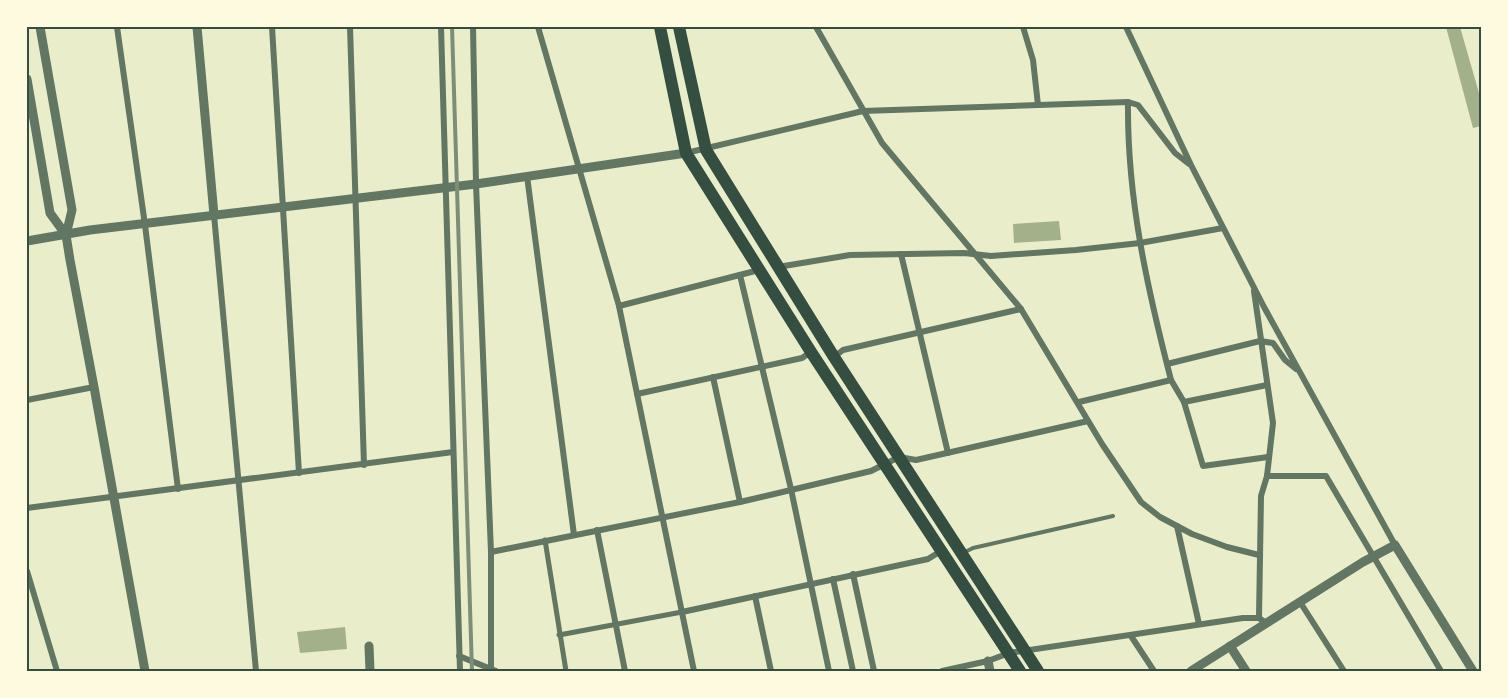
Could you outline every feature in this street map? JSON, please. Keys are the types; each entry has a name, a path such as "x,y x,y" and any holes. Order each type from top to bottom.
{"main road":[{"path":"660,27 686,153 811,352 1020,671"},
{"path":"679,27 706,150 777,268 1038,671"}],"street":[{"path":"40,27 72,210 66,235 145,671"},
{"path":"117,27 145,225 178,489"},
{"path":"197,27 256,671"},
{"path":"272,27 299,473"},
{"path":"350,27 364,465"},
{"path":"441,27 460,671"},
{"path":"459,656 493,670 491,552 476,184 473,27"},
{"path":"538,27 619,306 694,671"},
{"path":"816,27 882,143 1021,309 1079,402 1088,421 1141,502 1161,517 1192,534 1227,548 1258,555"},
{"path":"1023,27 1034,67 1038,105"},
{"path":"1126,27 1191,165 1299,371 1395,545 1473,671"},
{"path":"27,79 50,213 66,235"},
{"path":"27,241 214,215 476,184 706,150 863,111 1128,102 1138,105 1175,153 1191,165"},
{"path":"1128,102 1131,188 1154,316 1171,380 1184,402 1203,466 1268,457"},
{"path":"526,176 574,535"},
{"path":"777,268 850,255 964,253 978,256 1066,251 1140,243 1223,228"},
{"path":"901,254 948,453"},
{"path":"619,306 759,270"},
{"path":"740,275 791,489 829,671"},
{"path":"1254,286 1273,423 1267,476 1261,496 1258,555 1262,620"},
{"path":"834,357 843,350 1021,309"},
{"path":"1167,364 1260,341 1273,343 1285,360 1299,371"},
{"path":"637,394 802,358 811,352"},
{"path":"713,377 740,502"},
{"path":"1079,402 1171,380"},
{"path":"1184,402 1267,385"},
{"path":"27,400 94,387"},
{"path":"491,552 740,502 871,471 898,457 916,460 1088,421"},
{"path":"27,508 453,452"},
{"path":"1267,476 1326,476 1441,671"},
{"path":"1177,526 1199,624"},
{"path":"597,530 617,623 623,671"},
{"path":"545,540 566,671"},
{"path":"1191,671 1206,667 1262,620 1300,602 1395,545"},
{"path":"559,634 682,612 928,559 941,551"},
{"path":"27,571 57,671"},
{"path":"853,574 874,671"},
{"path":"833,579 853,671"},
{"path":"755,596 771,671"},
{"path":"1300,602 1344,671"},
{"path":"943,671 989,666 1009,653 1243,618 1262,620"},
{"path":"1131,636 1154,671"},
{"path":"369,646 370,671"},
{"path":"1230,646 1246,671"}],"lane":[{"path":"962,554 973,548 1113,516"}],"shaded area":[{"path":"1446,27 1460,27 1481,100 1481,126 1473,128"},
{"path":"1059,221 1061,240 1014,243 1013,224"},
{"path":"345,627 347,649 300,653 297,632"}],"railway":[{"path":"452,27 472,671"}]}
